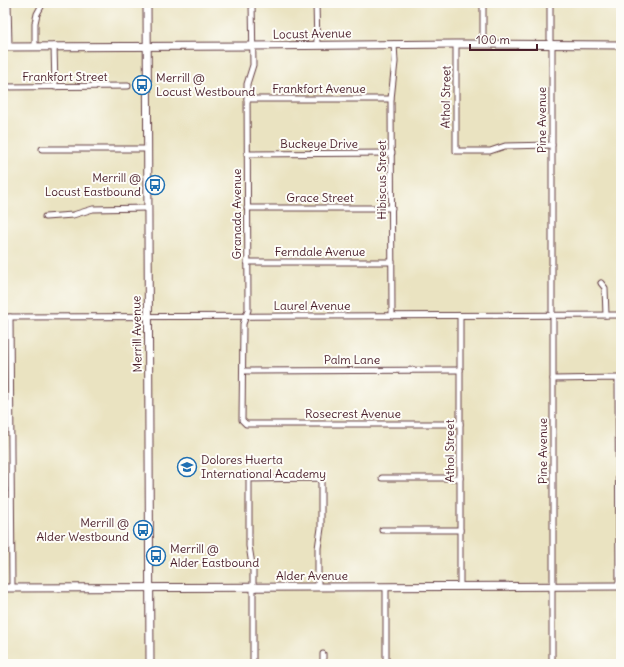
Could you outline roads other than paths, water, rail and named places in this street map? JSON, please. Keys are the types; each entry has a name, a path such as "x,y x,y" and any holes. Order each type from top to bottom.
{"main road":[{"name":"Merrill Avenue","path":"147,3 150,664"},
{"name":"Locust Avenue","path":"6,46 621,44"},
{"name":"Alder Avenue","path":"3,588 620,586"}],"street":[{"path":"6,46 8,3"},
{"path":"34,46 37,14 44,3"},
{"name":"Granada Avenue","path":"246,424 242,420 243,324 248,310 247,84 252,65 252,3"},
{"path":"316,3 316,45"},
{"path":"483,3 483,44"},
{"name":"Pine Avenue","path":"550,3 553,379 552,664"},
{"name":"Hibiscus Street","path":"392,316 391,99 395,62 394,44"},
{"name":"Athol Street","path":"456,44 456,151 490,151 505,146 552,146"},
{"path":"54,46 55,87"},
{"name":"Frankfort Street","path":"3,87 128,86"},
{"name":"Frankfort Avenue","path":"247,99 391,99"},
{"path":"42,149 147,148"},
{"name":"Buckeye Drive","path":"247,154 392,153"},
{"path":"45,217 73,215 93,209 148,208"},
{"name":"Grace Street","path":"247,208 392,208"},
{"name":"Ferndale Avenue","path":"248,262 392,262"},
{"path":"602,283 605,288 606,315"},
{"name":"Laurel Avenue","path":"3,317 621,315"},
{"name":"Athol Street","path":"460,316 460,586"},
{"path":"10,317 12,588"},
{"name":"Palm Lane","path":"243,371 460,370"},
{"path":"553,379 618,378 620,586"},
{"name":"Rosecrest Avenue","path":"246,424 460,424"},
{"path":"253,664 253,571 249,546 249,479 318,478 321,482 318,587"},
{"path":"382,478 460,478"},
{"path":"382,530 460,530"},
{"path":"386,587 386,664"},
{"path":"323,654 323,664"}],"place":[{"name":"Merrill @ Locust Westbound","path":"142,85"},
{"name":"Merrill @ Locust Eastbound","path":"155,185"},
{"name":"Dolores Huerta International Academy","path":"187,467"},
{"name":"Merrill @ Alder Westbound","path":"143,530"},
{"name":"Merrill @ Alder Eastbound","path":"156,556"}]}
